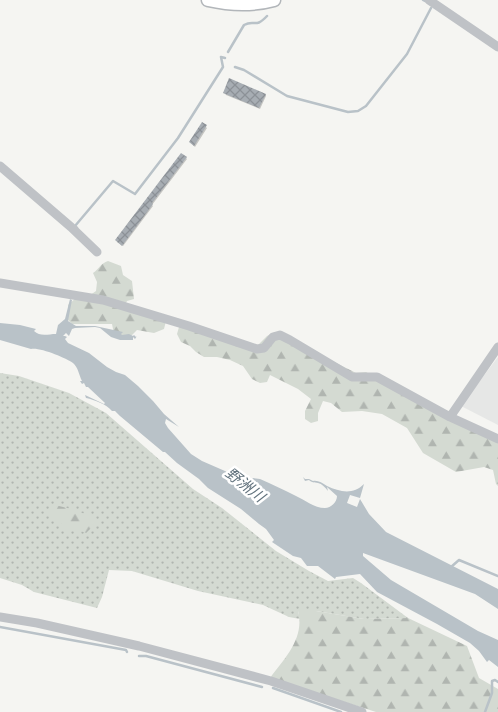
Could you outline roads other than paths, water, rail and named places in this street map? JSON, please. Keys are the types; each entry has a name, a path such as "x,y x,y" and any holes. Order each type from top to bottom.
{"main road":[{"path":"208,0 244,4 274,0"}],"street":[{"path":"429,0 498,47"},
{"path":"0,166 97,252"},
{"path":"0,283 103,300 257,349 264,348 273,338 280,335 352,377 377,377 450,417 498,440"},
{"path":"450,417 498,347"},
{"path":"0,617 37,623 139,646 271,681 362,712"}],"water":[{"name":"野洲川","path":"70,299 72,300 68,321 76,326 95,326 123,332 122,335 137,336 135,339 133,337 133,340 120,340 95,327 75,328 72,329 69,336 66,333 63,336 67,337 65,339 68,343 89,353 107,367 125,375 138,386 179,427 166,419 165,423 168,428 191,454 202,461 241,478 260,479 321,508 331,506 337,496 327,487 328,491 319,483 309,480 305,481 303,477 342,491 355,490 364,484 360,498 350,495 347,503 357,507 360,499 369,514 386,532 498,589 498,609 475,594 363,553 363,556 391,580 478,631 498,640 498,667 489,660 487,662 470,643 377,592 360,574 336,577 335,579 318,566 307,566 301,558 293,556 272,542 274,540 266,529 241,509 208,488 115,411 86,398 85,395 105,403 86,387 84,383 82,384 73,363 46,351 31,349 0,340 0,323 36,329 34,331 41,335 56,334 58,325 65,319"}],"waterway":[{"path":"235,67 244,70 287,96 348,112 358,111 366,106 407,54 431,8"},
{"path":"228,52 244,25 260,22 267,16"},
{"path":"77,228 75,226 113,181 135,194 178,138 223,67 221,57 225,58"},
{"path":"451,567 459,560 498,576"},
{"path":"0,627 126,650 127,652"},
{"path":"139,656 146,656 262,687"},
{"path":"485,712 492,693 492,681 498,682"},
{"path":"273,688 341,712"}]}
